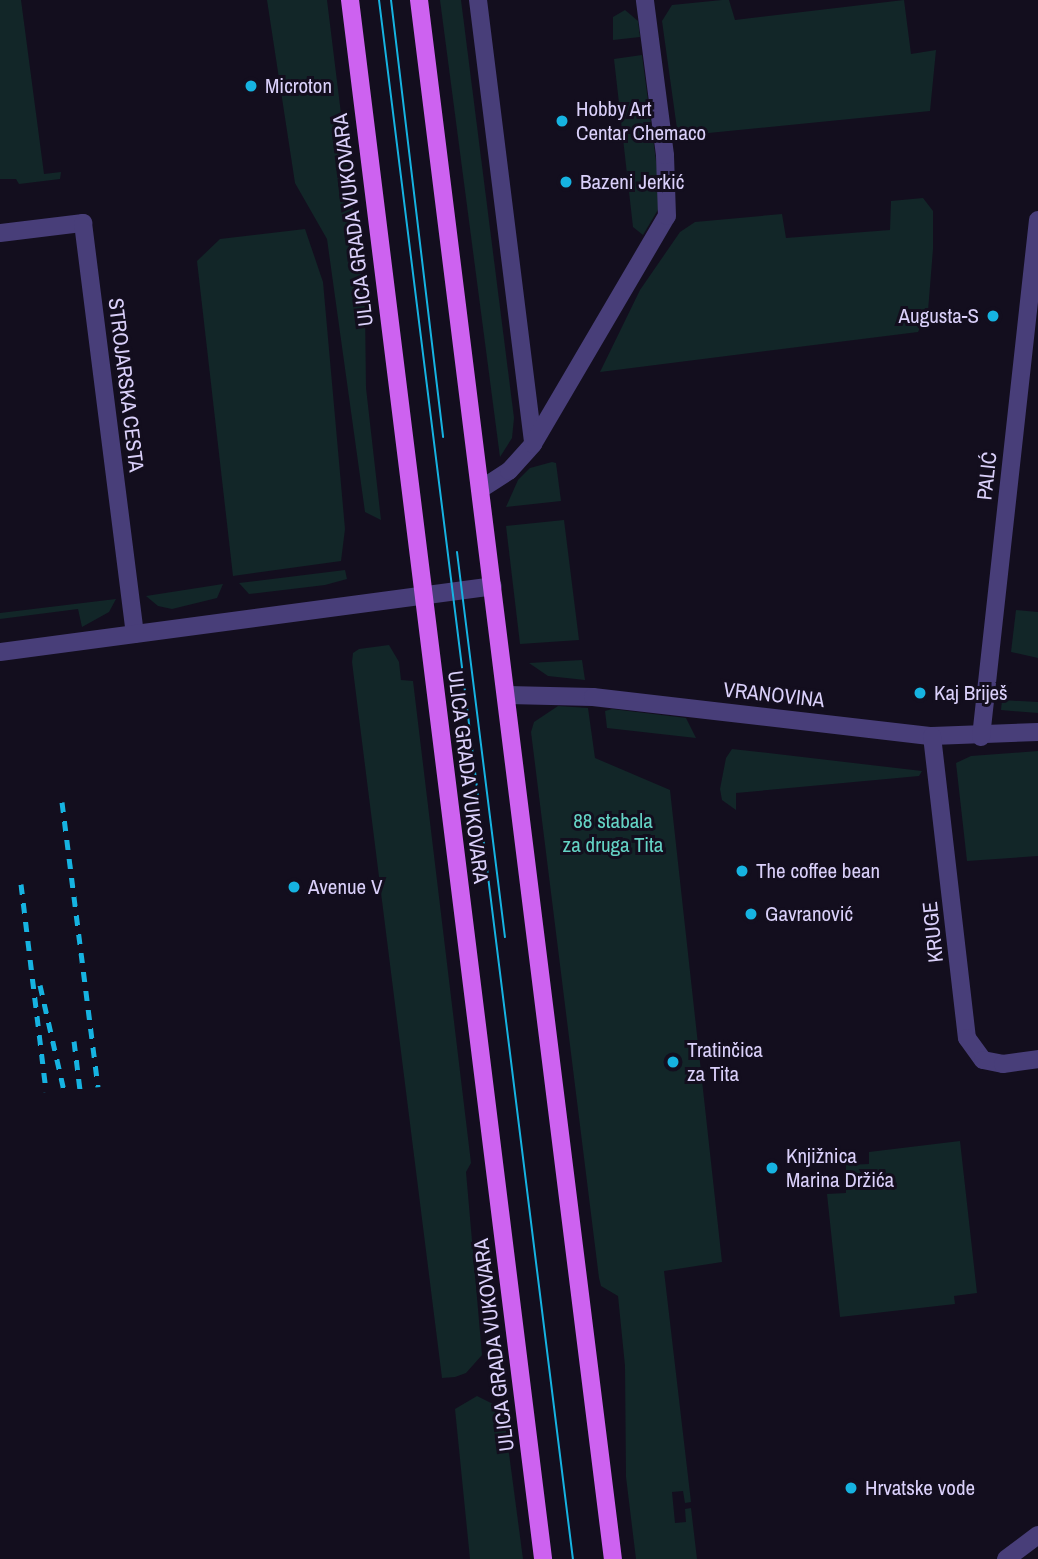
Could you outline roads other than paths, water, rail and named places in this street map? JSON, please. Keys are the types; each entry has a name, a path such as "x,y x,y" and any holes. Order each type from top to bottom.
{"main road":[{"name":"ULICA GRADA VUKOVARA","path":"350,0 543,1559"},
{"path":"419,0 613,1559"}],"street":[{"path":"478,0 533,444"},
{"path":"481,489 509,471 533,444 667,216 666,155 645,0"},
{"name":"PALIĆ","path":"981,737 1035,274 1038,220"},
{"name":"STROJARSKA CESTA","path":"0,233 83,223 135,634"},
{"path":"0,652 493,586"},
{"name":"VRANOVINA","path":"506,695 593,697 932,736 981,737 1038,732"},
{"name":"KRUGE","path":"932,736 967,1038 983,1060 1003,1064 1038,1059"},
{"path":"1006,1559 1038,1535"}],"tram line":[{"path":"379,0 573,1559"},
{"path":"391,0 443,437"},
{"path":"457,552 505,937"}],"railway":[{"path":"62,802 98,1087"},
{"path":"21,884 46,1092"},
{"path":"40,985 64,1091"},
{"path":"74,1041 80,1090"}],"place":[{"name":"Microton","path":"251,86"},
{"name":"Hobby Art Centar Chemaco","path":"562,121"},
{"name":"Bazeni Jerkić","path":"566,182"},
{"name":"Augusta-S","path":"993,316"},
{"name":"Kaj Briješ","path":"920,693"},
{"name":"The coffee bean","path":"742,871"},
{"name":"Avenue V","path":"294,887"},
{"name":"Gavranović","path":"751,914"},
{"name":"Tratinčica za Tita","path":"673,1062"},
{"name":"Knjižnica Marina Držića","path":"772,1168"},
{"name":"Hrvatske vode","path":"851,1488"}],"park label":[{"name":"88 stabala za druga Tita","path":"613,833"}]}
